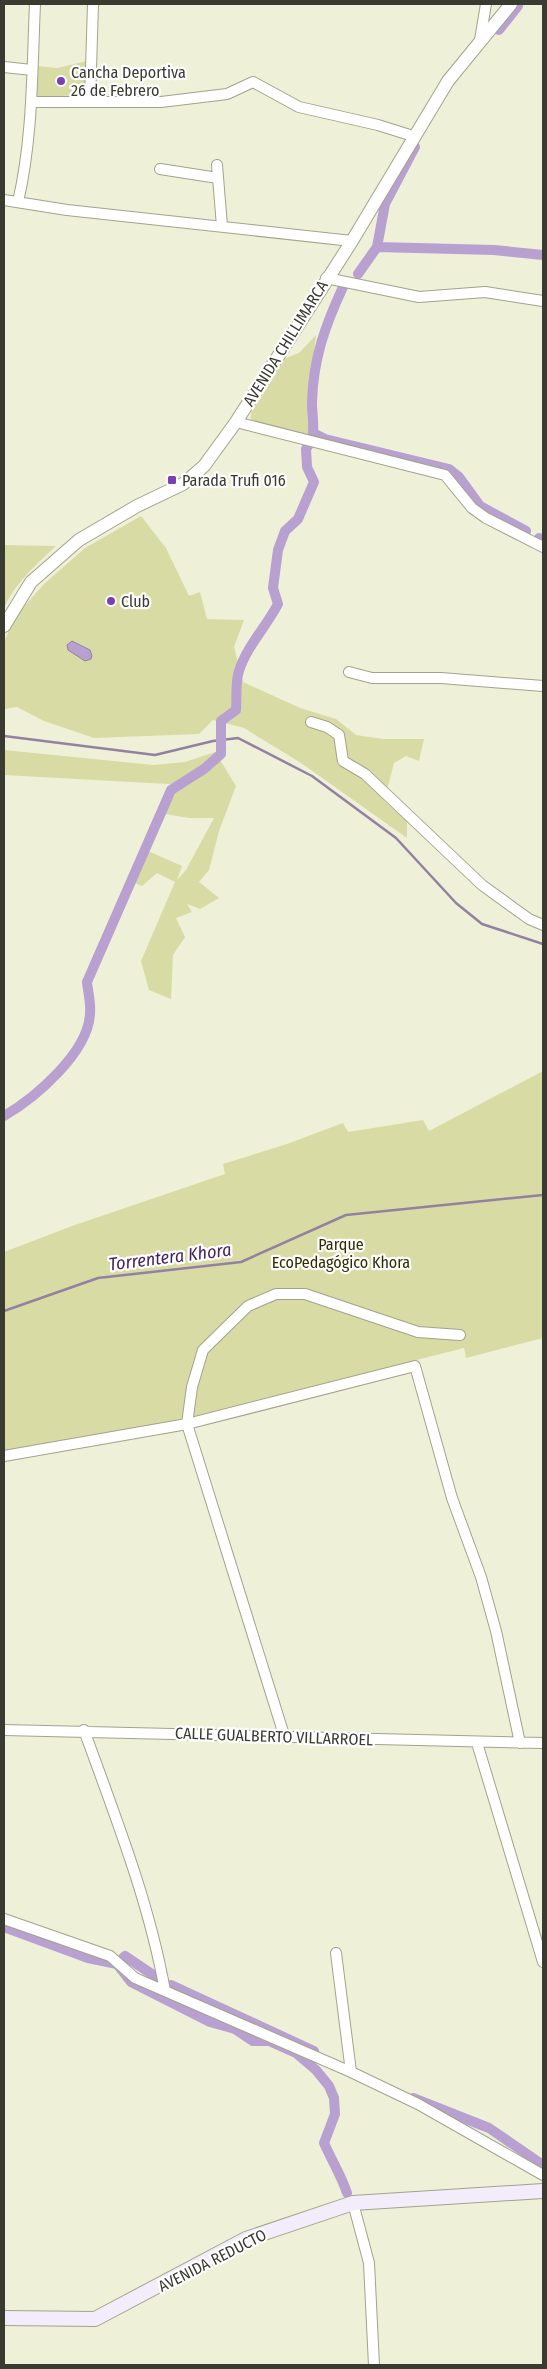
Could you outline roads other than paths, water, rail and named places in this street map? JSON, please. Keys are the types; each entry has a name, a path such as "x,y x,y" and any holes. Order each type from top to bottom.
{"main road":[{"name":"AVENIDA REDUCTO","path":"4,2318 95,2319 246,2239 352,2204 543,2191"}],"street":[{"path":"18,202 26,171 35,4"},
{"path":"90,101 93,4"},
{"path":"480,40 486,4"},
{"name":"AVENIDA CHILLIMARCA","path":"4,626 31,582 79,540 137,506 183,484 204,466 236,422 326,278 352,241 413,136 448,81 511,4"},
{"path":"4,68 32,70"},
{"path":"31,102 161,102 227,94 253,82 300,107 378,124 413,136"},
{"path":"217,165 222,226"},
{"path":"160,169 218,178"},
{"path":"4,200 68,210 352,241"},
{"path":"326,278 419,297 486,292 543,302"},
{"path":"236,422 445,475 472,508 486,518 543,547"},
{"path":"349,672 372,678 441,678 543,686"},
{"path":"311,722 327,727 339,735 343,761 365,774 482,885 529,919 543,925"},
{"path":"284,1735 187,1424 192,1387 203,1350 248,1306 276,1294 304,1294 418,1332 460,1335"},
{"path":"4,1456 187,1424 415,1366 452,1498 481,1577 494,1622 520,1743"},
{"name":"CALLE GUALBERTO VILLARROEL","path":"4,1730 84,1730 284,1735 477,1743 543,1743"},
{"path":"84,1730 134,1866 158,1950 165,1991"},
{"path":"477,1743 543,1962"},
{"path":"4,1920 110,1956 135,1978 351,2072 418,2104 543,2175"},
{"path":"336,1953 351,2072"},
{"path":"352,2204 369,2263 374,2365"}],"waterway":[{"path":"499,30 518,6"},
{"path":"358,274 377,247 385,204 415,147"},
{"path":"377,247 494,250 543,255"},
{"path":"343,287 331,315 318,357 313,387 313,433 325,439 449,469 459,477 480,506 526,531"},
{"path":"4,1116 45,1086 71,1058 80,1043 87,1028 90,1013 87,982 171,790 204,769 221,754 221,721 236,710 238,676 242,662 278,604 273,588 278,550 285,531 298,519 314,482 307,467 306,449 310,443"},
{"path":"539,538 543,540"},
{"path":"4,736 155,755 213,741 238,738 312,776 396,838 456,903 482,924 543,944"},
{"name":"Torrentera Khora","path":"4,1311 98,1278 241,1262 346,1215 543,1195"},
{"path":"4,1927 88,1958 117,1964 131,1982 210,2022 235,2029 253,2041 269,2041 296,2053 316,2070 329,2086 334,2098 335,2114 324,2143 347,2193"},
{"path":"123,1958 125,1956 162,1981"},
{"path":"171,1985 314,2051"},
{"path":"413,2098 489,2128 543,2165"}],"place":[{"name":"Cancha Deportiva 26 de Febrero","path":"61,81"},
{"name":"Parada Trufi 016","path":"172,480"},
{"name":"Club","path":"111,601"}],"park label":[{"name":"Parque EcoPedagógico Khora","path":"341,1253"}]}
